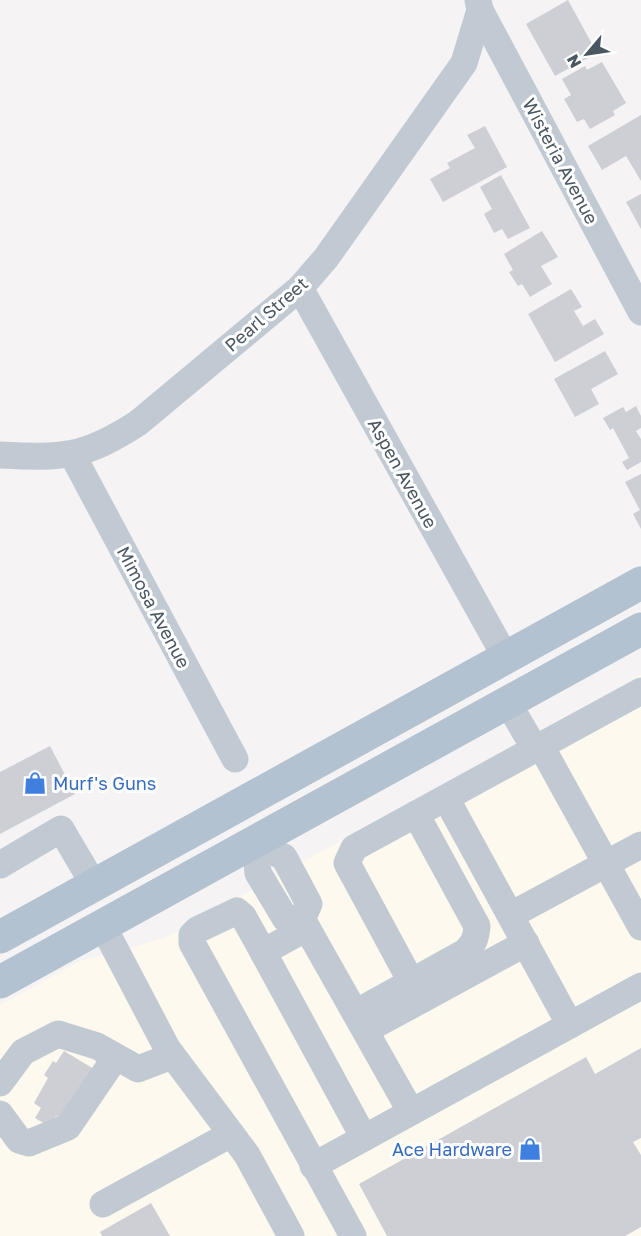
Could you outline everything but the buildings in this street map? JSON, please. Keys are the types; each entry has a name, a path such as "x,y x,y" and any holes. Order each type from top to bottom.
{"main road":[{"path":"0,937 641,583"},
{"path":"0,982 255,844 641,629"},
{"path":"234,808 255,844"}],"street":[{"name":"Pearl Street","path":"0,455 45,458 73,456 111,441 138,423 300,288 326,258 464,63 479,5"},
{"name":"Wisteria Avenue","path":"479,5 641,312"},
{"name":"Aspen Avenue","path":"300,288 506,658"},
{"name":"Mimosa Avenue","path":"73,456 235,759"},
{"path":"416,991 347,863 354,848 641,691"},
{"path":"508,703 538,748 641,927"},
{"path":"446,798 570,1025"},
{"path":"416,814 477,926 473,945 416,991"},
{"path":"0,865 61,829 94,885"},
{"path":"255,844 258,873 285,918 304,924 411,1112"},
{"path":"511,915 641,845"},
{"path":"352,1236 192,943 192,935 196,930 237,911 243,916 364,1138"},
{"path":"263,952 304,924"},
{"path":"103,926 172,1056 247,1155 291,1236"},
{"path":"361,1021 416,991 526,943"},
{"path":"313,1166 641,987"},
{"path":"0,1083 23,1052 58,1034 97,1046 138,1069 172,1056"},
{"path":"0,1113 20,1140 29,1143 68,1127 115,1058"},
{"path":"103,1204 231,1134"}],"shaded area":[{"path":"641,675 641,1236 0,1236 0,1005 80,961 165,938"}],"place":[{"name":"Murf's Guns","path":"35,783"},
{"name":"Ace Hardware","path":"530,1149"}]}
